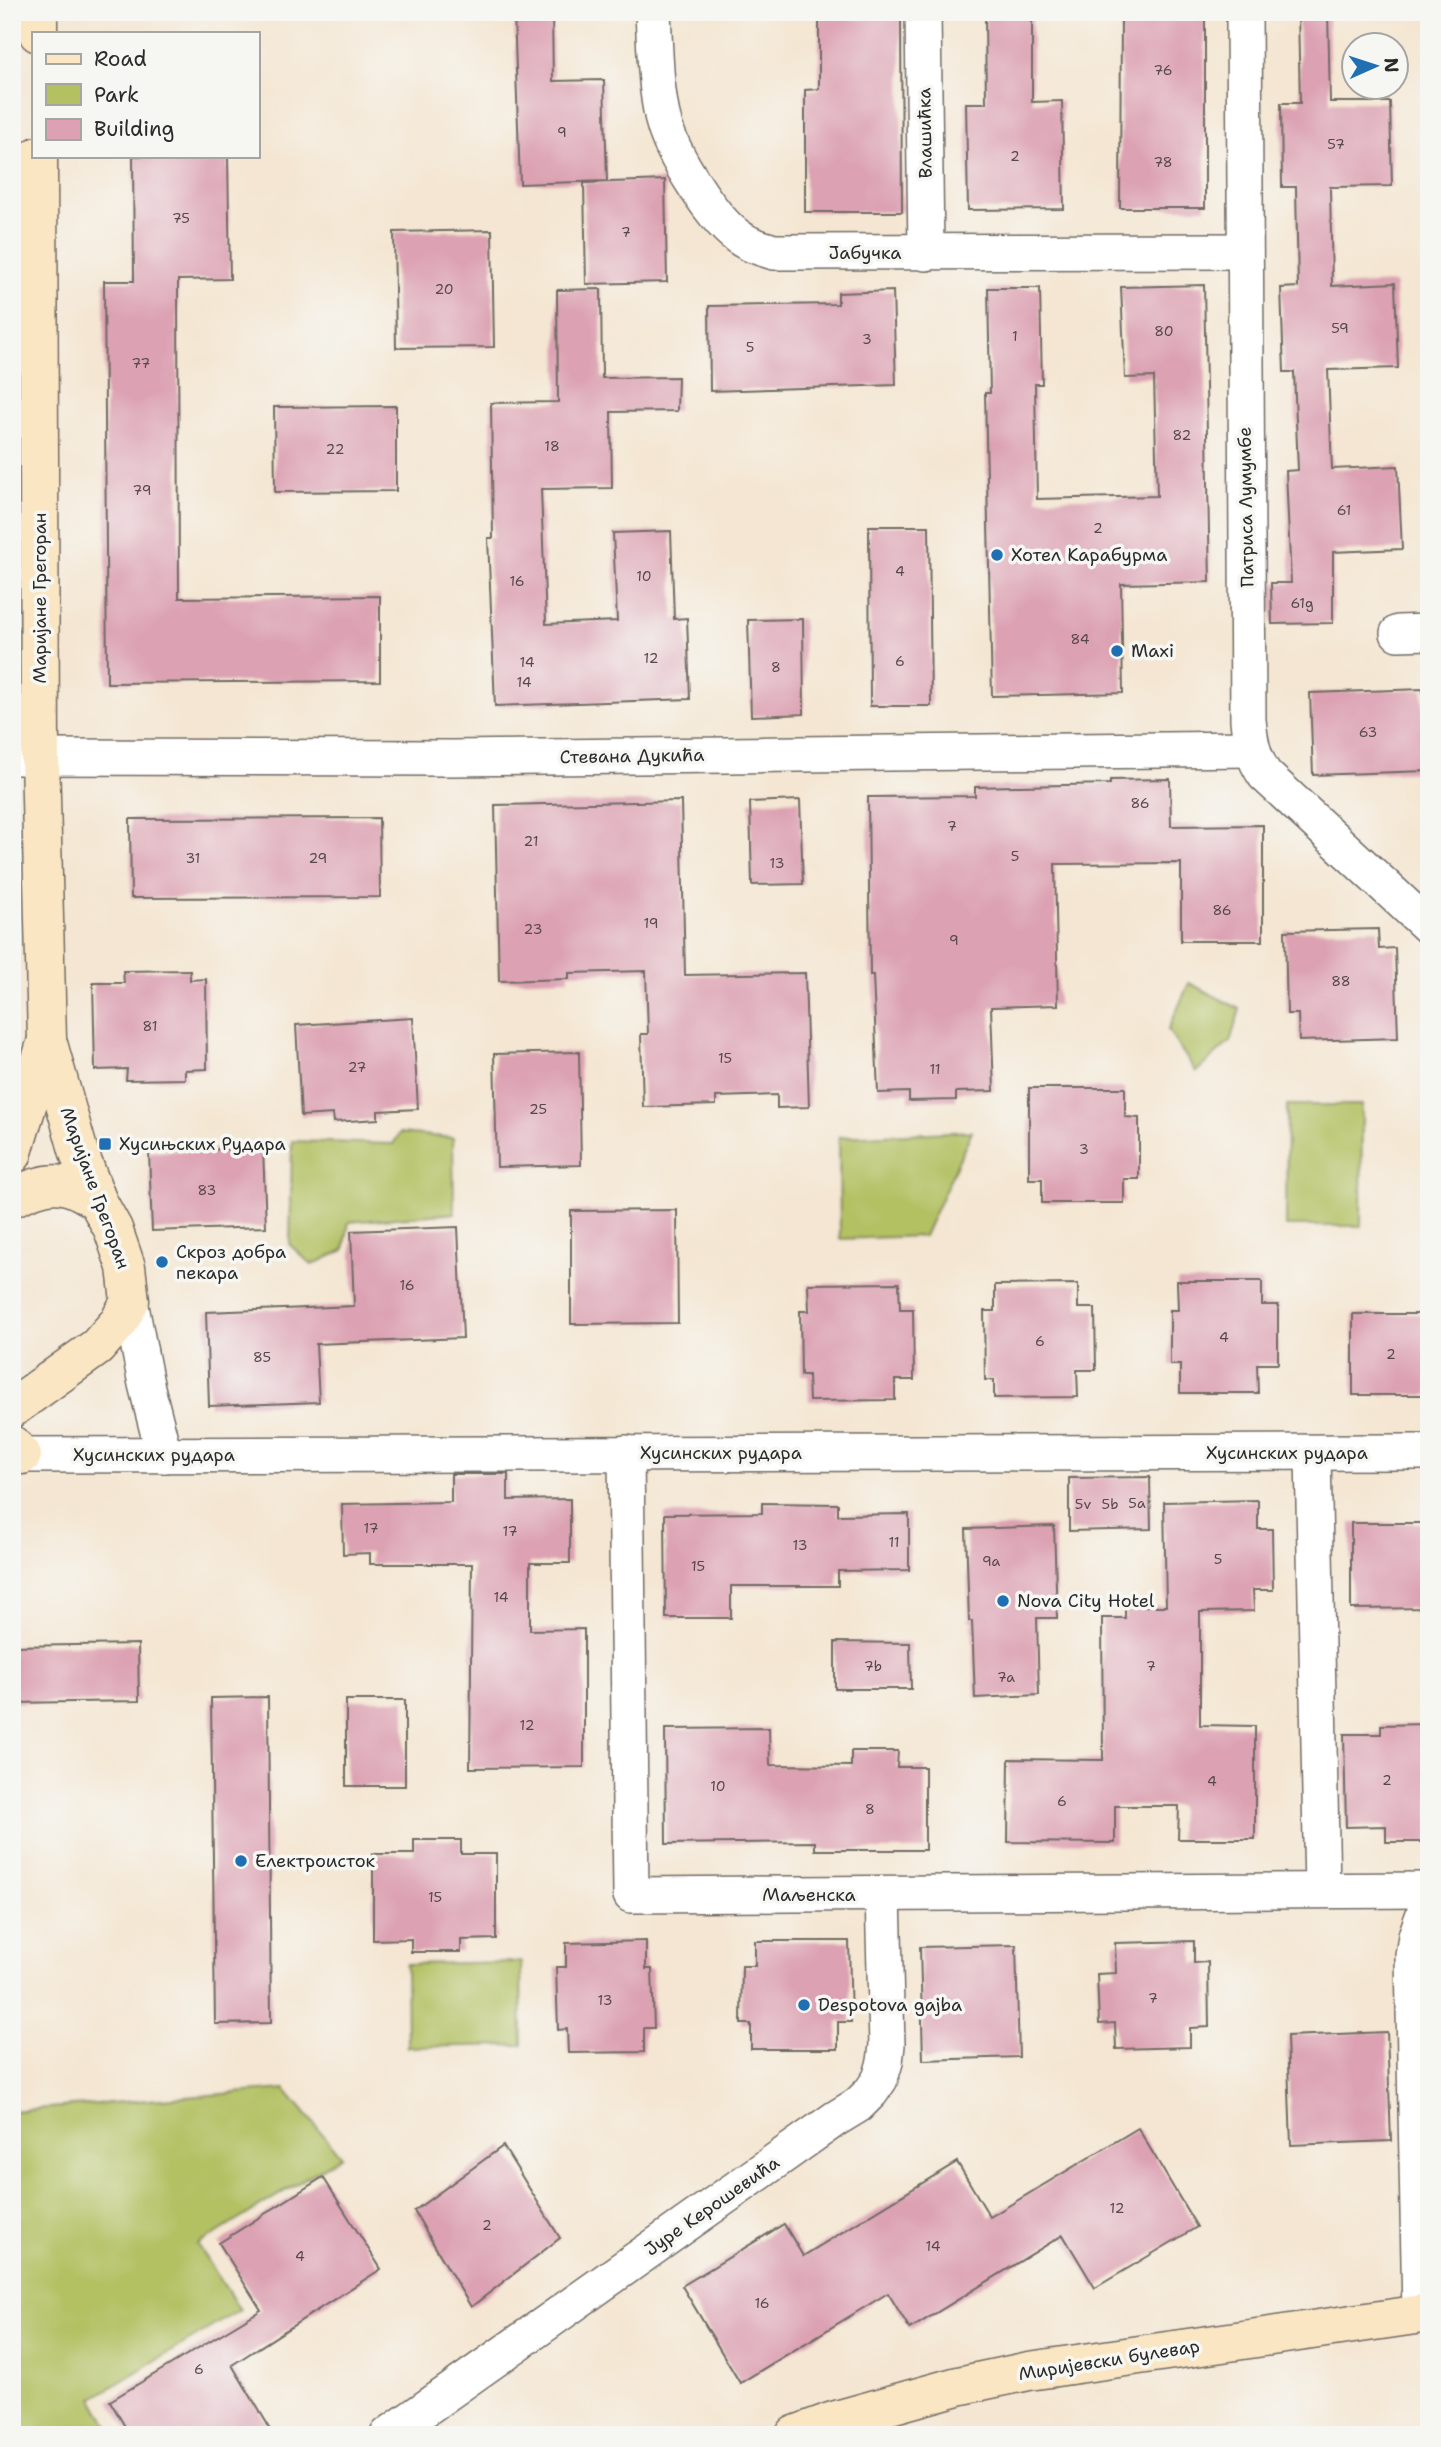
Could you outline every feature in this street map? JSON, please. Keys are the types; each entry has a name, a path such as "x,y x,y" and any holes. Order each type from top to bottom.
{"street":[{"path":"38,12 38,32"},
{"name":"Јабучка","path":"653,12 656,82 664,123 674,150 713,211 742,240 774,252 1244,251"},
{"name":"Влашићка","path":"923,12 926,253"},
{"name":"Патриса Лумумбе","path":"1244,12 1248,720 1252,749 1265,775 1429,927"},
{"name":"Маријане Грегоран","path":"38,158 26,757 47,1040 79,1153 98,1202 113,1229 126,1267 130,1301"},
{"name":"Стевана Дукића","path":"26,757 451,758 1252,749"},
{"name":"Маријане Грегоран","path":"12,1155 47,1040"},
{"path":"12,1198 39,1185 63,1183 80,1189 98,1202"},
{"path":"12,1408 29,1382 108,1337 130,1301"},
{"path":"130,1301 146,1384 164,1455"},
{"name":"Хусинских рудара","path":"16,1451 164,1455 1429,1452"},
{"name":"Маљенска","path":"626,1453 631,1895 1429,1891"},
{"path":"1313,1454 1322,1890"},
{"name":"Јуре Керошевића","path":"388,2435 858,2105 871,2092 880,2079 887,2046 883,1895"},
{"path":"1424,2314 1413,1956 1416,1936 1429,1900"},
{"name":"Миријевски булевар","path":"795,2435 833,2421 958,2386 1029,2371 1424,2314"}],"green space":[{"path":"1189,983 1240,1009 1230,1042 1196,1072 1168,1030"},
{"path":"1287,1105 1362,1105 1361,1226 1286,1226"},
{"path":"972,1131 924,1236 840,1239 839,1137"},
{"path":"400,1133 453,1138 454,1213 349,1222 344,1250 312,1265 290,1245 292,1141 393,1144"},
{"path":"521,1962 522,2045 407,2047 406,1964"},
{"path":"285,2089 341,2156 198,2245 240,2310 93,2398 113,2435 12,2435 12,2111"}],"building":[{"path":"514,12 552,12 553,81 604,80 607,181 520,184"},
{"path":"819,12 901,12 902,212 805,212 805,90 819,89"},
{"path":"985,12 1032,12 1032,102 1062,101 1064,209 968,210 966,103 986,103"},
{"path":"1121,12 1205,12 1205,208 1120,208"},
{"path":"1298,12 1328,12 1330,102 1390,102 1392,186 1330,187 1332,286 1395,283 1398,368 1328,370 1332,469 1398,466 1402,549 1333,552 1333,623 1272,624 1271,583 1291,583 1286,471 1298,470 1294,372 1284,372 1281,288 1298,287 1296,187 1282,187 1281,103 1300,103"},
{"path":"133,158 228,158 230,279 178,280 179,598 380,596 380,681 107,683 104,281 134,281"},
{"path":"665,180 667,282 586,284 584,183"},
{"path":"492,230 494,347 396,348 394,232"},
{"path":"1204,285 1210,582 1121,584 1123,693 992,696 985,393 990,393 988,288 1040,288 1042,384 1035,384 1037,499 1157,496 1154,377 1125,378 1121,287"},
{"path":"601,289 602,378 678,377 677,411 611,412 612,488 541,489 546,624 617,621 613,533 671,531 674,619 687,618 690,699 495,706 488,538 493,538 491,403 558,402 557,290"},
{"path":"893,291 896,385 710,391 709,306 838,304 838,293"},
{"path":"396,406 396,491 275,492 274,407"},
{"path":"869,526 929,526 931,706 870,706"},
{"path":"803,619 804,714 751,716 748,620"},
{"path":"1423,689 1426,771 1313,775 1310,693"},
{"path":"1170,779 1171,826 1263,825 1263,941 1181,941 1181,863 1055,864 1058,1005 991,1007 994,1091 956,1092 956,1100 909,1101 909,1092 878,1093 873,975 870,975 868,797 975,796 975,787 1110,784 1110,780"},
{"path":"800,800 803,884 752,885 750,802"},
{"path":"681,801 685,975 805,973 809,1107 777,1108 777,1095 716,1097 716,1105 643,1107 641,1034 648,1034 646,971 569,973 569,979 499,981 495,805"},
{"path":"379,818 380,897 131,898 130,819"},
{"path":"1378,929 1379,949 1395,948 1398,1038 1299,1041 1298,1014 1287,1014 1285,931"},
{"path":"190,970 190,980 206,979 207,1069 185,1070 185,1079 126,1080 127,1069 95,1070 93,983 124,983 123,971"},
{"path":"413,1018 418,1109 378,1111 378,1119 334,1122 333,1114 301,1116 296,1025"},
{"path":"579,1052 581,1165 497,1167 494,1054"},
{"path":"1029,1088 1125,1088 1125,1117 1139,1118 1139,1179 1124,1179 1124,1203 1042,1203 1042,1179 1029,1179"},
{"path":"263,1148 266,1227 152,1231 149,1152"},
{"path":"677,1210 678,1323 571,1324 571,1211"},
{"path":"458,1227 463,1338 316,1344 319,1402 209,1406 206,1312 354,1306 351,1231"},
{"path":"1177,1281 1262,1281 1262,1305 1278,1305 1278,1364 1257,1364 1258,1393 1180,1393 1180,1365 1170,1365 1170,1310 1178,1310"},
{"path":"899,1283 900,1309 913,1309 914,1380 895,1380 895,1400 809,1401 808,1375 801,1375 800,1311 809,1311 808,1284"},
{"path":"1078,1284 1078,1308 1095,1308 1096,1370 1077,1370 1078,1397 994,1398 994,1380 985,1380 984,1311 995,1311 995,1285"},
{"path":"1353,1314 1429,1314 1429,1395 1353,1395"},
{"path":"451,1474 508,1474 508,1500 570,1499 570,1563 530,1563 530,1630 584,1629 584,1767 470,1768 472,1564 370,1564 370,1553 343,1554 342,1504 451,1502"},
{"path":"1150,1477 1151,1529 1069,1531 1069,1478"},
{"path":"1258,1500 1258,1529 1272,1529 1273,1590 1253,1590 1254,1611 1200,1612 1200,1725 1255,1726 1255,1839 1178,1839 1179,1806 1115,1806 1115,1843 1008,1842 1009,1759 1103,1760 1102,1618 1125,1618 1125,1606 1166,1606 1164,1502"},
{"path":"762,1503 838,1504 838,1515 909,1514 909,1570 838,1571 838,1586 731,1586 731,1618 666,1618 665,1514 762,1513"},
{"path":"1351,1523 1429,1523 1429,1608 1351,1609"},
{"path":"1054,1526 1057,1618 1037,1618 1039,1695 975,1698 966,1529"},
{"path":"835,1642 910,1643 911,1689 835,1689"},
{"path":"138,1644 139,1701 12,1703 12,1646"},
{"name":"Електроисток","path":"268,1697 271,2023 215,2024 211,1698"},
{"path":"346,1700 405,1700 405,1786 346,1786"},
{"path":"1426,1724 1429,1735 1429,1842 1386,1842 1386,1826 1346,1827 1344,1734 1381,1734 1381,1725"},
{"path":"769,1728 770,1765 851,1766 851,1751 898,1751 897,1767 925,1767 925,1850 815,1850 815,1842 666,1844 665,1729"},
{"path":"414,1840 461,1840 461,1854 496,1854 496,1939 461,1940 461,1952 411,1952 411,1939 373,1940 373,1854 414,1854"},
{"path":"646,1941 646,1969 652,1969 654,2028 644,2028 644,2052 568,2053 567,2029 558,2030 556,1967 566,1967 566,1943"},
{"path":"755,1941 849,1941 851,2022 838,2022 838,2049 751,2049 751,2024 741,2024 742,1966 755,1966"},
{"path":"1194,1941 1194,1963 1208,1962 1209,2027 1190,2028 1190,2047 1116,2049 1115,2023 1099,2024 1097,1974 1116,1973 1115,1943"},
{"path":"1016,1945 1019,2057 923,2060 920,1947"},
{"path":"1387,2032 1391,2141 1291,2145 1287,2036"},
{"path":"1138,2128 1197,2227 1095,2288 1063,2235 910,2329 888,2293 740,2383 682,2286 784,2224 803,2256 957,2162 990,2217"},
{"path":"503,2146 560,2238 471,2307 414,2211"},
{"path":"323,2177 381,2269 232,2365 274,2435 130,2435 110,2401 261,2310 219,2243"}],"place":[{"name":"Хотел Карабурма","path":"997,555"},
{"name":"Maxi","path":"1117,651"},
{"name":"Хусињских Рудара","path":"105,1144"},
{"name":"Скроз добра пекара","path":"162,1262"},
{"name":"Nova City Hotel","path":"1003,1601"},
{"name":"Електроисток","path":"241,1861"},
{"name":"Despotova gajba","path":"804,2005"}]}
